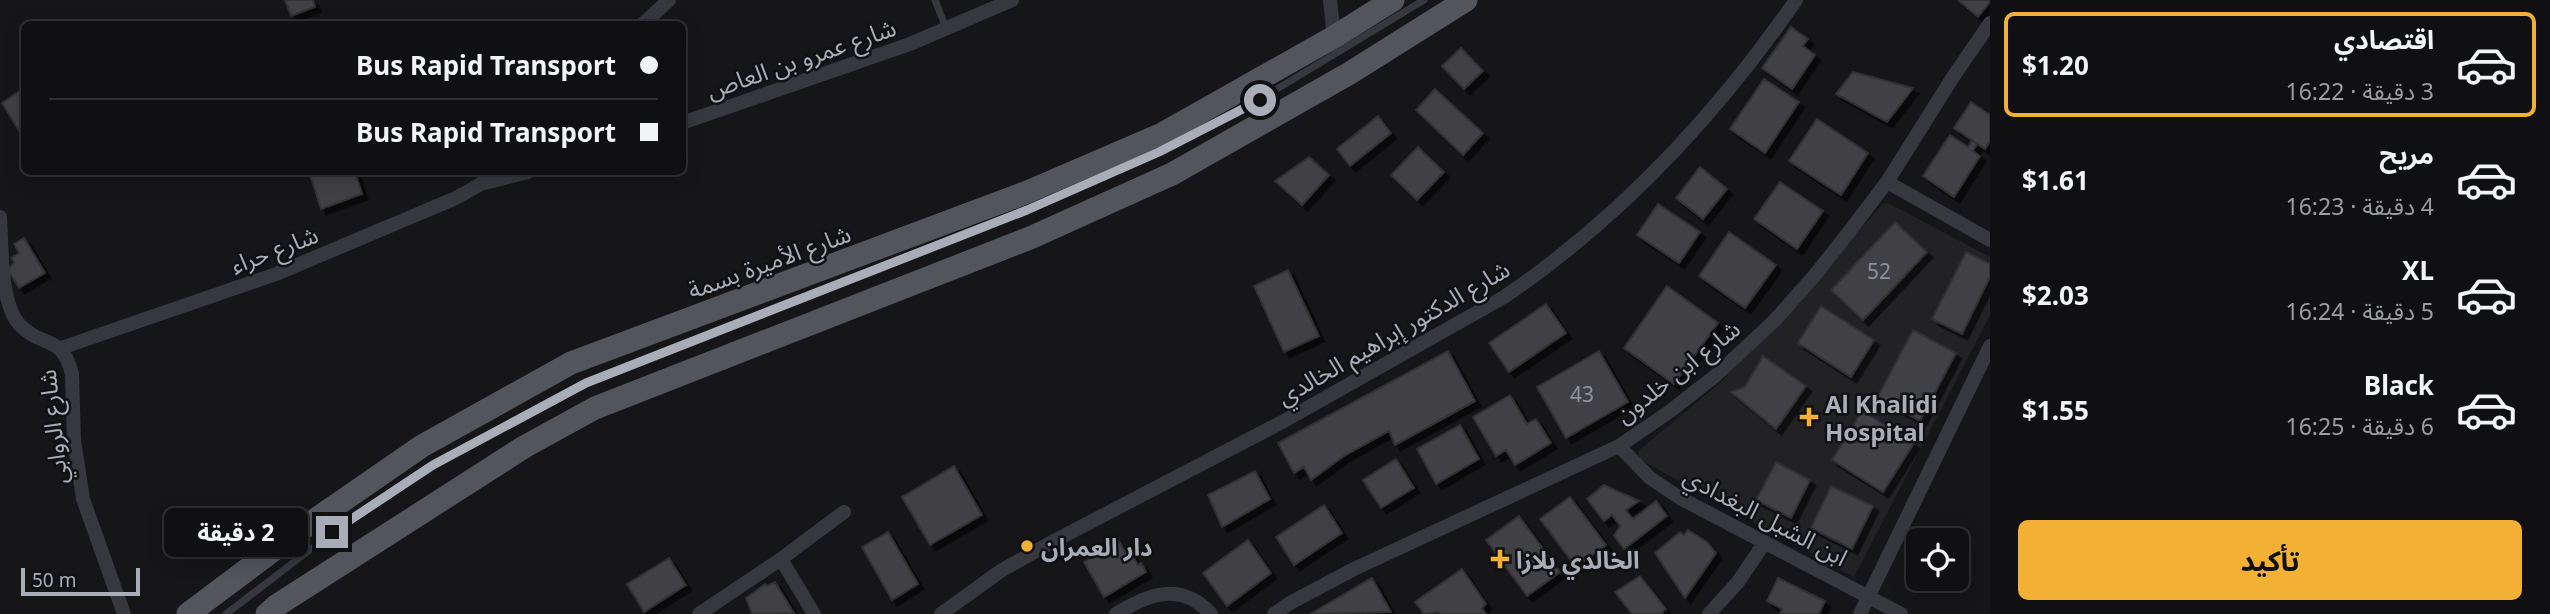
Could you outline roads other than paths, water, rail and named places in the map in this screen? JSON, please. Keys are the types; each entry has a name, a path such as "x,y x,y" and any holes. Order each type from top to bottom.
{"main road":[{"name":"شارع الأميرة بسمة","path":"188,614 296,533 422,446 571,363 1025,193 1162,134 1334,37 1393,0"},
{"path":"267,614 524,447 595,408 1030,238 1172,174 1350,73 1466,0"}],"street":[{"path":"646,21 669,0"},
{"name":"شارع عمرو بن العاص","path":"686,122 815,78 1012,0"},
{"path":"1330,0 1334,37"},
{"name":"شارع الدكتور إبراهيم الخالدي","path":"941,614 1012,564 1108,511 1284,421 1504,297 1538,274 1608,217 1658,167 1738,75 1796,0"},
{"name":"شارع ابن خلدون","path":"1274,614 1354,569 1619,446 1715,376 1774,321 1815,275 1887,182 1952,76 1990,23"},
{"name":"شارع حراء","path":"61,348 276,274 456,198 491,175"},
{"path":"479,185 517,175"},
{"path":"1887,182 1990,240"},
{"name":"شارع الروابي","path":"0,217 6,300 13,316 27,332 61,348 68,359 72,374 74,440 83,499 124,614"},
{"path":"1860,614 1990,346"},
{"name":"ابن الشبل البغدادي","path":"1619,446 1635,464 1666,489 1901,614"},
{"path":"699,614 781,559 844,512"},
{"path":"1709,614 1738,582 1765,542"},
{"path":"781,559 814,614"},
{"path":"1116,614 1140,600 1161,593 1183,596 1199,603 1211,614"}],"lane":[{"path":"935,0 946,28"},
{"path":"226,614 354,516 421,472 586,383 1027,210 1159,152 1239,112 1424,0"}],"place":[{"name":"Al Khalidi Hospital","path":"1809,417"},
{"name":"دار العمران","path":"1027,546"},
{"name":"الخالدي بلازا","path":"1500,559"}]}
